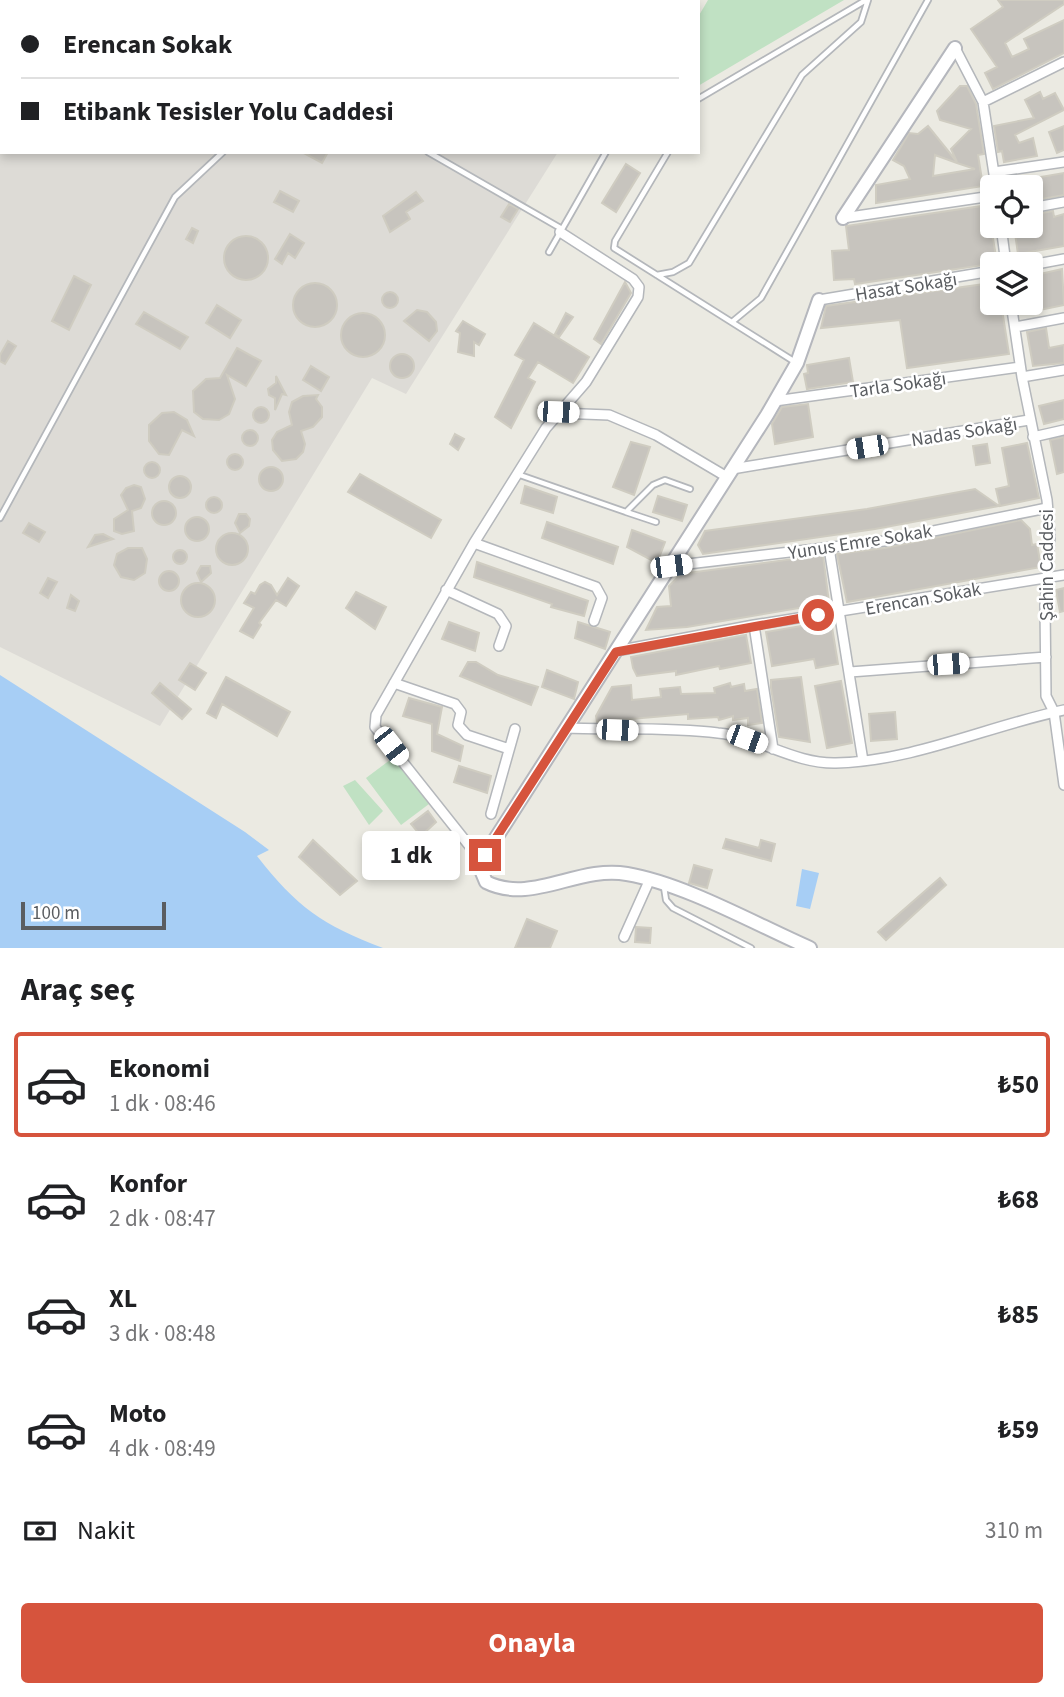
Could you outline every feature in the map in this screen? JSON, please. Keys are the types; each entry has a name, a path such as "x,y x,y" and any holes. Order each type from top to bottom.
{"street":[{"path":"843,218 955,48 983,102 994,175"},
{"path":"983,102 1064,62"},
{"path":"994,172 1064,162"},
{"path":"843,218 980,198"},
{"path":"1043,206 1064,202"},
{"path":"483,863 376,727 376,715 446,590 517,474 558,412 599,362 638,297 639,287 634,279 561,230"},
{"path":"1043,263 1064,259"},
{"name":"Hasat Sokağı","path":"819,300 980,273"},
{"path":"810,948 650,879 604,872 520,892 503,890 486,882 481,870 775,401 797,363 819,300"},
{"name":"Şahin Caddesi","path":"1014,315 1020,367 1047,508 1046,696 1054,712 1064,785"},
{"path":"1015,327 1064,318"},
{"name":"Tarla Sokağı","path":"775,401 1020,367"},
{"path":"1022,377 1064,370"},
{"path":"558,412 610,415 730,473"},
{"name":"Nadas Sokağı","path":"730,473 1030,421"},
{"path":"1033,437 1064,430"},
{"name":"Yunus Emre Sokak","path":"671,566 884,541 1047,508"},
{"path":"474,543 596,587 602,598 594,621"},
{"path":"829,548 863,761"},
{"name":"Erencan Sokak","path":"616,652 754,625 1064,575"},
{"path":"446,590 498,614 506,626 499,646"},
{"path":"754,625 773,748"},
{"path":"850,672 1046,657"},
{"path":"394,683 455,704 461,712 457,725 467,736 509,749"},
{"path":"568,728 718,733 821,761 863,761 898,755 1064,710"},
{"path":"491,814 515,729"},
{"path":"624,937 650,879"}],"lane":[{"path":"700,99 867,0"},
{"path":"657,275 673,272 689,263 802,75 861,22 867,0"},
{"path":"732,322 761,298 928,0"},
{"path":"0,518 175,197 221,154"},
{"path":"431,154 561,230"},
{"path":"549,251 605,154"},
{"path":"667,154 615,241 614,248 797,363"},
{"path":"517,474 656,522"},
{"path":"626,512 653,485 665,480 690,489"},
{"path":"664,883 666,900 673,908 751,948"}],"shaded area":[{"path":"0,154 557,154 406,394 372,378 160,726 0,647"}],"green space":[{"path":"708,0 844,0 700,85 700,14"},
{"path":"394,757 429,804 401,825 366,778"},
{"path":"355,780 383,811 369,825 343,786"}],"water":[{"path":"0,675 245,832 269,850 257,856 298,901 343,931 383,948 0,948"},
{"path":"802,869 819,873 810,909 796,906"}],"building":[{"path":"998,0 1064,0 1064,4 1005,43 1012,57 1029,49 1024,39 1064,20 1064,53 993,89 985,73 997,67 971,29 1003,7"},
{"path":"960,86 967,86 976,104 984,154 978,155 980,186 876,203 876,185 910,179 904,166 893,160 909,133 918,134 928,126 957,162 951,149 971,129 940,120 937,111","holes":["935,155 975,169 933,176"]},
{"path":"1040,92 1043,99 1055,93 1064,110 1015,135 1019,143 1033,138 1037,156 1004,162 1002,151 998,152 994,126 1034,118 1025,100"},
{"path":"1064,126 1064,150 1057,153 1049,132"},
{"path":"306,154 327,154 322,163"},
{"path":"626,164 640,173 616,212 602,203"},
{"path":"1064,173 1064,195 1043,199 1043,177"},
{"path":"280,191 299,201 293,212 274,202"},
{"path":"416,192 423,201 406,212 410,219 390,232 383,216"},
{"path":"509,204 518,209 510,222 501,217"},
{"path":"980,206 980,238 993,238 995,252 980,252 980,266 855,284 854,279 834,280 832,251 849,250 846,226"},
{"path":"1053,211 1054,217 1064,214 1064,246 1018,252 1016,238 1043,238 1043,213"},
{"path":"192,228 198,231 193,243 186,239"},
{"path":"290,234 304,243 295,258 288,253 282,264 275,259"},
{"path":"246,236 261,243 268,258 261,273 246,280 231,273 224,258 231,243"},
{"path":"1062,269 1064,305 1043,309 1043,273"},
{"path":"74,276 91,285 69,330 52,321"},
{"path":"625,282 631,293 601,344 594,339"},
{"path":"315,283 330,290 337,305 330,320 315,327 300,320 293,305 300,290"},
{"path":"980,285 980,315 1003,315 1009,354 907,368 900,320 821,328 826,306"},
{"path":"390,292 398,300 390,308 382,300"},
{"path":"217,305 241,320 230,338 206,323"},
{"path":"417,310 427,312 436,322 437,331 429,341 404,321"},
{"path":"144,312 188,337 180,349 136,324"},
{"path":"363,313 378,320 385,335 378,350 363,357 348,350 341,335 348,320"},
{"path":"566,313 573,317 559,337 555,334"},
{"path":"463,321 485,334 479,345 474,342 474,356 458,352 460,333 456,331"},
{"path":"534,323 589,357 573,383 538,362 528,378 535,382 511,428 495,417 524,360 515,355"},
{"path":"1046,328 1049,348 1064,345 1064,363 1033,366 1027,332"},
{"path":"8,341 16,346 5,364 0,361 0,355"},
{"path":"237,348 261,361 246,386 227,375 235,399 229,414 219,420 203,419 194,412 193,391 206,379 220,378"},
{"path":"402,354 411,357 414,366 411,375 402,378 393,375 390,366 393,357"},
{"path":"849,358 853,382 807,389 804,374 808,373 807,365"},
{"path":"311,366 329,377 321,391 303,380"},
{"path":"276,376 286,395 282,394 275,410 275,398 269,395 268,389 276,383"},
{"path":"318,395 316,399 322,407 322,417 313,427 301,431 305,444 303,452 296,459 282,461 273,450 272,440 277,432 292,425 289,412 292,402 303,396"},
{"path":"1064,400 1064,419 1044,424 1039,406"},
{"path":"808,404 813,437 775,444 772,424 782,407"},
{"path":"261,407 267,409 267,421 261,423 255,421 253,415 255,409"},
{"path":"174,412 187,420 194,436 182,430 169,455 159,454 149,441 149,425 162,413"},
{"path":"250,430 258,438 250,446 242,438"},
{"path":"455,434 464,439 458,450 450,444"},
{"path":"1064,437 1064,472 1057,474 1050,440"},
{"path":"631,442 650,447 634,495 613,487"},
{"path":"1027,443 1039,498 1000,506 996,489 1009,486 1002,448"},
{"path":"987,444 990,463 976,465 973,446"},
{"path":"235,454 243,462 235,470 227,462"},
{"path":"149,462 155,462 160,470 158,476 149,478 144,473 144,467"},
{"path":"271,467 280,470 283,479 280,488 271,491 262,488 259,479 262,470"},
{"path":"360,474 441,520 431,538 348,492"},
{"path":"180,476 190,483 191,487 184,497 180,498 170,491 169,487 176,477"},
{"path":"134,485 141,487 145,499 141,508 132,511 134,531 122,534 114,531 114,519 128,510 121,495 126,488"},
{"path":"525,486 557,497 553,513 521,503"},
{"path":"975,489 999,506 875,529 703,554 698,545 705,531 867,509"},
{"path":"658,496 687,505 682,521 653,512"},
{"path":"214,497 222,505 214,513 206,505"},
{"path":"164,501 173,504 176,513 173,522 164,525 155,522 152,513 155,504"},
{"path":"239,514 246,514 250,519 249,526 240,533 235,523"},
{"path":"197,517 206,520 209,529 206,538 197,541 188,538 185,529 188,520"},
{"path":"1021,520 1030,529 1032,545 1037,544 1041,567 847,602 837,554 885,548"},
{"path":"547,522 618,547 613,564 542,538"},
{"path":"29,523 45,532 39,542 23,533"},
{"path":"632,530 665,542 657,563 627,547"},
{"path":"232,533 243,538 248,549 243,560 232,565 221,560 216,549 221,538"},
{"path":"103,534 113,539 88,547 95,535"},
{"path":"128,548 142,548 147,559 145,573 134,580 121,577 114,565 117,554"},
{"path":"180,550 185,552 185,562 180,564 175,562 173,557 175,552"},
{"path":"823,555 829,603 687,627 646,630 657,607 671,606 669,586 681,574"},
{"path":"477,562 588,601 584,616 551,607 552,604 474,577"},
{"path":"201,566 210,566 211,573 201,582 197,573"},
{"path":"169,571 176,574 179,581 176,588 169,591 162,588 159,581 162,574"},
{"path":"48,578 57,582 48,598 40,593"},
{"path":"288,578 299,586 286,606 276,600 259,623 261,625 253,638 240,631 254,608 244,603 251,592 255,594 265,582 271,585 277,595"},
{"path":"198,583 210,588 215,600 210,612 198,617 186,612 181,600 186,588"},
{"path":"1064,588 1064,611 1060,612 1056,590"},
{"path":"356,592 386,607 375,629 346,608"},
{"path":"71,595 79,601 75,611 67,608"},
{"path":"831,621 838,664 816,668 814,659 772,666 766,632"},
{"path":"449,622 479,633 475,651 442,639"},
{"path":"578,622 610,632 605,649 575,638"},
{"path":"746,635 751,663 676,675 676,671 637,676 633,668 631,657"},
{"path":"468,662 476,662 498,675 538,687 531,705 460,676"},
{"path":"190,663 206,673 195,690 179,680"},
{"path":"547,670 578,682 574,699 542,687"},
{"path":"226,677 290,712 277,736 222,704 216,718 207,713"},
{"path":"801,677 810,742 779,737 771,688 771,680"},
{"path":"841,681 852,743 827,748 815,686"},
{"path":"160,683 191,709 182,719 152,693"},
{"path":"730,683 731,687 744,684 745,691 757,689 762,723 748,725 748,718 733,720 733,716 719,720 718,717 688,719 688,714 597,722 596,716 612,687 631,685 632,700 661,697 660,689 680,687 681,694 715,693 714,688"},
{"path":"409,698 442,707 437,734 463,746 460,761 432,751 432,724 403,716"},
{"path":"895,712 897,739 871,741 869,714"},
{"path":"459,766 491,776 487,793 454,782"},
{"path":"428,811 436,822 421,836 411,824"},
{"path":"726,839 759,848 761,840 775,844 771,861 723,848"},
{"path":"313,840 357,881 340,895 299,857"},
{"path":"694,865 712,870 707,888 689,883"},
{"path":"940,878 946,885 886,940 878,932"},
{"path":"527,919 557,931 550,948 515,948"},
{"path":"636,927 651,928 650,943 635,942"}],"route":[{"path":"485,855 616,652 818,615"}]}
